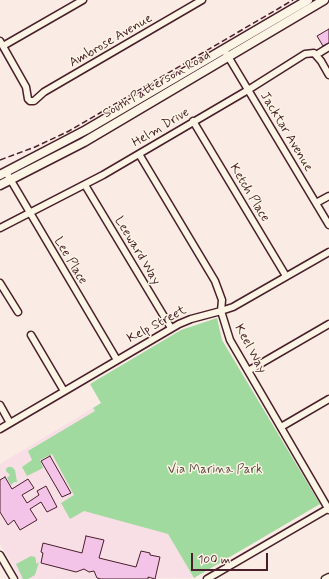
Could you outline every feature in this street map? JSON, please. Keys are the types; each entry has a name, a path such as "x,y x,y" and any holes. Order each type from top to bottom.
{"street":[{"path":"2,44 83,0"},
{"name":"Ambrose Avenue","path":"2,44 26,87 28,99 32,102 44,92 202,0"},
{"name":"South Patterson Road","path":"3,174 86,130 308,0"},
{"name":"South Patterson Road","path":"0,185 84,142 324,0"},
{"name":"Helm Drive","path":"0,228 84,185 139,154 248,90 304,54 311,53 316,55 329,47"},
{"name":"Jacktar Avenue","path":"224,50 329,225"},
{"path":"316,55 329,75"},
{"name":"Ketch Place","path":"193,122 286,276"},
{"name":"Keel Way","path":"139,154 215,281 222,300 221,311 230,340 329,509"},
{"name":"Lee Place","path":"3,174 10,180 117,360"},
{"name":"Leeward Way","path":"84,185 171,328"},
{"path":"316,203 329,196"},
{"name":"Kelp Street","path":"0,429 171,328 191,319 221,311 238,304 329,252"},
{"path":"0,283 18,312"},
{"path":"248,371 329,324"},
{"path":"31,336 64,391"},
{"path":"281,427 329,399"},
{"path":"0,405 10,423"},
{"path":"207,579 329,509"},
{"path":"1,558 14,579"},
{"path":"325,579 329,577"}],"shaded area":[{"path":"93,408 194,578 21,579 0,544 0,464"}],"green space":[{"name":"Via Marina Park","path":"217,318 222,340 320,504 194,578 168,534 84,511 70,519 61,503 74,495 52,454 40,460 43,468 27,476 22,467 32,460 28,451 95,411 93,408 101,403 90,384 181,330"},
{"path":"8,467 12,467 15,470 17,482 14,482 11,485 7,478 10,475 6,471"},
{"path":"31,556 35,557 36,564 39,562 35,575 28,579 23,579 16,564"}],"building":[{"path":"329,29 329,43 323,46 317,36"},
{"path":"50,456 71,493 62,497 41,461"},
{"path":"5,477 12,489 28,479 34,488 22,495 27,503 39,495 37,491 46,486 57,507 47,512 41,502 30,509 37,520 20,530 14,520 8,525 0,512 0,480"},
{"path":"86,536 104,540 99,558 136,567 141,551 160,557 155,579 148,577 148,579 101,579 97,578 94,571 89,572 84,569 76,572 41,563 43,543 82,553"}],"railway":[{"path":"0,160 35,147 69,131 293,0"}]}
